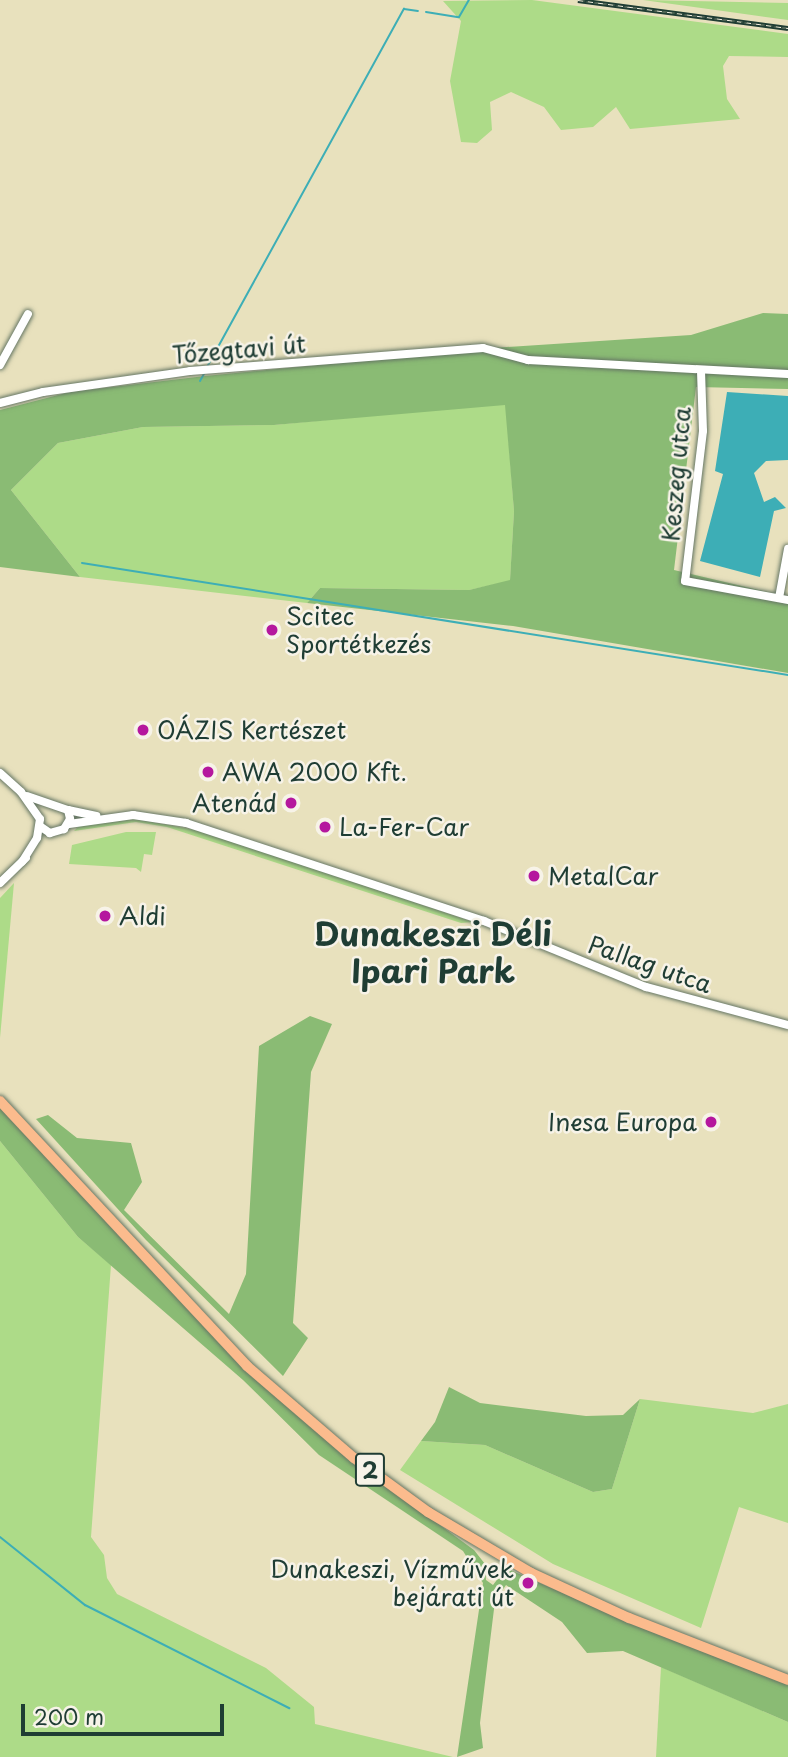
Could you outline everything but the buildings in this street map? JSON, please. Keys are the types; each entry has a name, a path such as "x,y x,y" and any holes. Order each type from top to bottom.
{"main road":[{"name":"2","path":"0,1101 247,1366 354,1458 428,1512 531,1573 629,1618 788,1680"}],"street":[{"path":"0,365 28,314"},
{"name":"Tőzegtavi út","path":"0,403 43,392 190,371 483,348 528,360 788,374"},
{"name":"Keszeg utca","path":"701,371 703,431 685,581 784,599"},
{"path":"784,599 788,549"},
{"path":"0,773 21,792 40,823 50,833"},
{"path":"0,883 50,833 60,832 69,824 68,810 21,792"},
{"path":"22,862 51,804"},
{"name":"Pallag utca","path":"68,810 102,817"},
{"name":"Pallag utca","path":"69,824 102,817 133,815 186,823 484,921 646,987 788,1025"}],"green space":[{"path":"532,0 788,34 788,57 729,56 723,66 727,99 740,119 630,129 616,107 593,127 561,130 544,107 511,92 490,102 492,130 477,143 461,142 450,81 461,21 443,1"},
{"path":"643,0 788,3 788,20 723,11"},
{"path":"763,313 788,314 788,389 696,387 674,570 788,597 788,673 513,626 307,603 320,588 469,590 510,580 514,511 505,405 274,425 143,427 58,443 11,490 80,577 0,567 0,410 70,392 205,376 492,348 691,335"},
{"path":"481,405 506,405 514,511 510,581 469,590 320,588 307,603 80,577 11,490 58,443 143,427 274,425"},
{"path":"137,819 205,832 473,922 461,923 167,827 136,822 74,831 82,823"},
{"path":"126,832 156,832 152,855 144,854 141,872 136,868 69,864 72,845"},
{"path":"14,883 0,1038 0,898"},
{"path":"310,1016 332,1024 311,1072 293,1323 308,1338 283,1376 146,1240 36,1119 48,1115 77,1138 131,1143 142,1182 124,1210 229,1314 246,1274 259,1046"},
{"path":"0,1106 241,1366 351,1460 474,1550 485,1564 486,1580 493,1585 506,1568 626,1621 788,1680 788,1722 623,1651 587,1653 562,1622 506,1585 495,1601 480,1723 483,1748 457,1757 483,1583 463,1551 319,1455 243,1380 78,1237 0,1141"},
{"path":"0,1141 78,1237 111,1265 91,1537 104,1555 107,1578 117,1594 266,1668 314,1707 315,1724 453,1757 0,1757"},
{"path":"449,1387 480,1403 586,1416 623,1415 640,1399 612,1489 593,1492 485,1445 421,1441 435,1422"},
{"path":"640,1399 753,1413 788,1404 788,1523 739,1507 701,1628 553,1564 400,1470 421,1441 485,1445 593,1492 612,1489"},
{"path":"661,1667 788,1722 788,1757 656,1757"}],"water":[{"path":"727,392 788,396 788,460 766,461 754,473 764,502 775,497 786,508 774,511 760,577 700,561 723,474 715,471"}],"waterway":[{"path":"426,12 459,17 469,0"},
{"path":"207,367 404,9 418,11"},
{"path":"200,381 205,372"},
{"path":"82,563 788,675"},
{"path":"0,1537 85,1605 289,1708"}],"railway":[{"path":"578,0 788,28"}],"place":[{"name":"Scitec Sportétkezés","path":"272,630"},
{"name":"OÁZIS Kertészet","path":"143,730"},
{"name":"AWA 2000 Kft.","path":"208,772"},
{"name":"Atenád","path":"291,803"},
{"name":"La-Fer-Car","path":"325,827"},
{"name":"MetalCar","path":"534,876"},
{"name":"Aldi","path":"105,916"},
{"name":"Inesa Europa","path":"711,1122"},
{"name":"Dunakeszi, Vízművek bejárati út","path":"528,1583"}],"district":[{"name":"Dunakeszi Déli Ipari Park","path":"433,952"}]}
